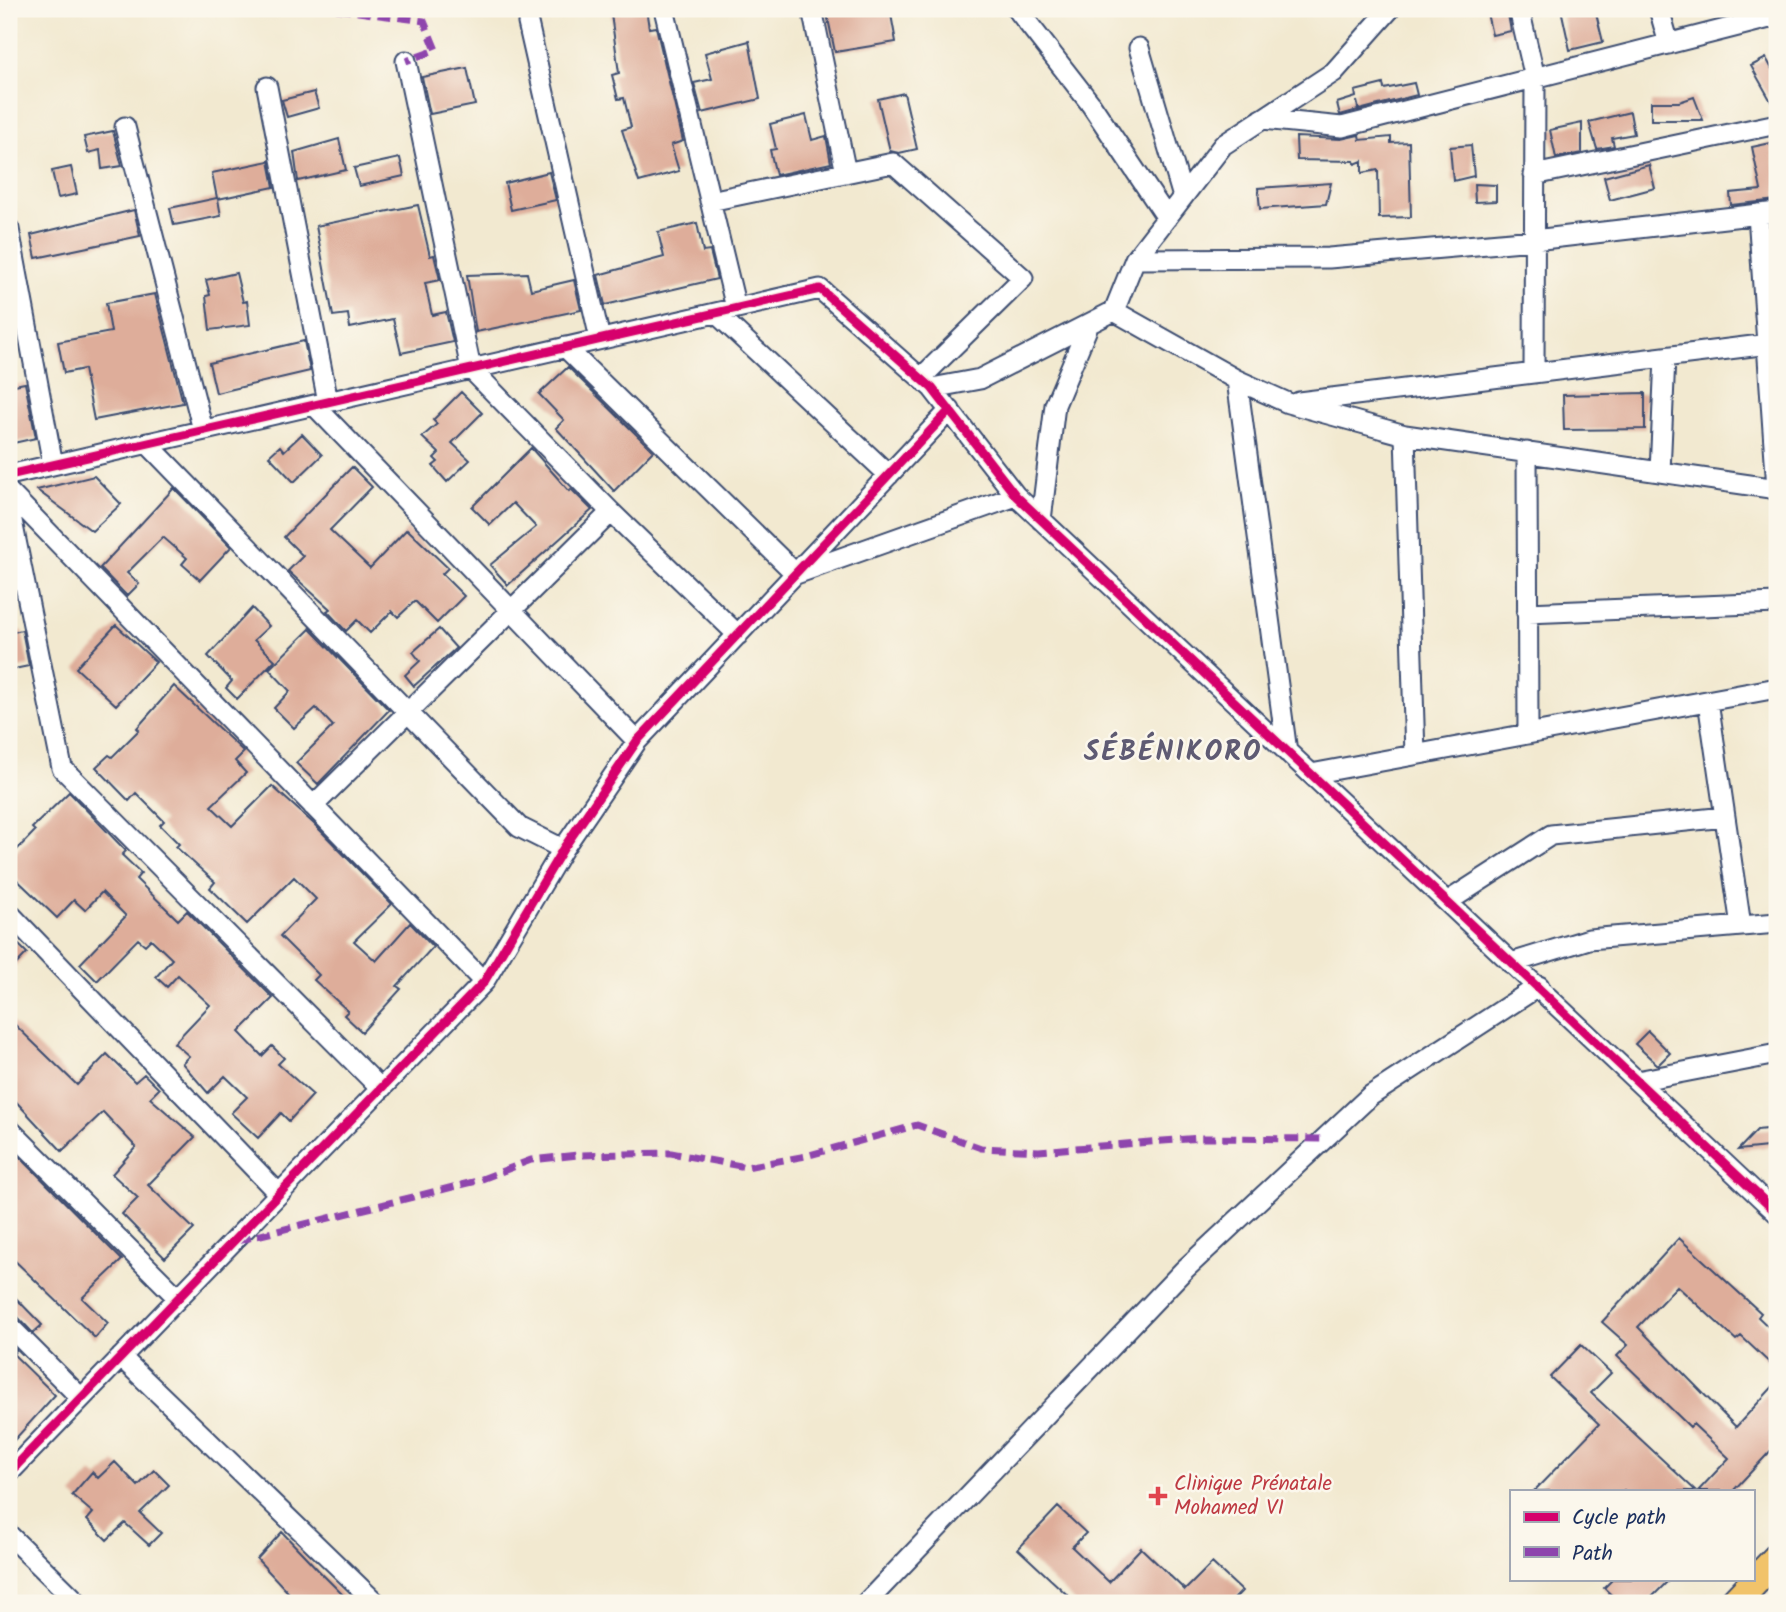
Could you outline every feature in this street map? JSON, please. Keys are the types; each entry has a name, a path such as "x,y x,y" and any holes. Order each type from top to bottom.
{"highway":[{"path":"1734,1603 1777,1558"},
{"path":"1760,1603 1777,1585"}],"street":[{"path":"664,9 736,308"},
{"path":"812,9 846,173"},
{"path":"1017,9 1090,103 1167,218"},
{"path":"927,383 980,379 1114,311 1135,259 1223,145 1334,72 1390,9"},
{"path":"1519,9 1535,78 1534,373"},
{"path":"1659,9 1669,44"},
{"path":"1262,119 1342,127 1777,16"},
{"path":"528,23 600,339"},
{"path":"1139,48 1183,197"},
{"path":"407,61 471,369 611,512 738,635"},
{"path":"267,87 321,403 510,611 637,741"},
{"path":"1535,176 1777,124"},
{"path":"125,127 203,430"},
{"path":"710,201 893,163 1023,278 927,383"},
{"path":"1114,311 1237,380 1288,403 1405,435 1777,489 1768,213 1535,240 1329,258 1135,259"},
{"path":"9,229 53,465"},
{"path":"9,475 820,289 927,383 1016,496 1637,1081 1770,1198 1777,1213"},
{"path":"716,313 889,475"},
{"path":"1041,520 1055,405 1089,324"},
{"path":"1288,403 1772,344"},
{"path":"565,347 796,574"},
{"path":"1660,471 1665,357"},
{"path":"1237,380 1287,751"},
{"path":"9,1473 484,982 563,849 637,741 950,410"},
{"path":"1405,435 1415,755"},
{"path":"147,443 519,827 563,849"},
{"path":"1527,452 1528,734"},
{"path":"9,492 484,982"},
{"path":"796,574 1016,496"},
{"path":"9,506 62,768 381,1089"},
{"path":"313,806 611,512"},
{"path":"1527,613 1777,603"},
{"path":"1311,774 1777,688"},
{"path":"1708,701 1741,926"},
{"path":"1447,902 1552,835 1725,817"},
{"path":"9,913 279,1194"},
{"path":"1511,963 1589,939 1777,923"},
{"path":"866,1603 1183,1271 1370,1096 1539,986"},
{"path":"1637,1081 1777,1054"},
{"path":"9,1129 177,1298"},
{"path":"9,1326 81,1398"},
{"path":"121,1357 376,1603"},
{"path":"9,1535 78,1603"}],"building":[{"path":"646,9 649,28 656,27 683,141 671,145 679,171 639,182 622,130 631,127 624,98 618,99 612,75 619,73 611,14"},
{"path":"826,9 890,9 896,42 835,52"},
{"path":"1486,9 1507,9 1511,31 1492,35"},
{"path":"1561,9 1595,9 1603,42 1570,50"},
{"path":"749,41 760,99 702,113 694,83 712,79 705,53"},
{"path":"1766,58 1777,78 1777,112 1751,66"},
{"path":"467,68 475,105 430,114 422,77"},
{"path":"1414,83 1417,95 1359,110 1357,101 1358,110 1340,115 1337,103 1356,97 1355,91 1383,84 1384,89"},
{"path":"314,92 319,108 287,117 282,100"},
{"path":"904,93 917,149 899,153 890,151 878,99"},
{"path":"1694,97 1703,120 1651,120 1651,102 1679,102"},
{"path":"1630,112 1634,134 1612,138 1614,146 1597,149 1589,122"},
{"path":"806,115 812,140 826,136 831,163 776,175 770,150 776,149 770,124"},
{"path":"1582,123 1582,153 1556,158 1550,130"},
{"path":"113,131 122,166 102,169 100,150 88,153 84,137"},
{"path":"1359,135 1360,140 1391,137 1391,143 1409,142 1411,217 1379,218 1378,170 1362,173 1362,161 1355,164 1354,161 1297,160 1296,137 1341,139"},
{"path":"339,139 346,170 298,181 294,152"},
{"path":"1771,143 1777,174 1777,200 1731,205 1730,193 1761,190 1752,147"},
{"path":"1471,145 1474,176 1453,181 1450,147"},
{"path":"400,158 404,176 359,186 354,168"},
{"path":"269,161 274,187 218,199 221,216 174,225 170,208 217,198 212,173"},
{"path":"1649,165 1655,188 1610,200 1604,177"},
{"path":"71,167 77,194 58,198 52,171"},
{"path":"549,172 556,200 511,210 505,183"},
{"path":"1331,183 1326,204 1260,209 1258,188"},
{"path":"1474,184 1496,185 1496,201 1475,202"},
{"path":"418,205 430,256 434,255 440,280 425,283 432,315 446,312 453,342 401,353 393,319 350,328 348,314 333,316 316,226"},
{"path":"134,210 140,236 36,258 31,235"},
{"path":"697,223 703,252 710,251 717,279 605,305 598,275 664,257 658,232"},
{"path":"236,273 243,302 247,301 250,325 210,330 206,296 210,295 206,280"},
{"path":"527,273 531,290 574,280 581,310 476,332 467,275"},
{"path":"155,294 183,403 94,420 84,369 64,373 58,342 111,332 106,303"},
{"path":"304,341 310,371 216,393 209,363"},
{"path":"568,367 653,451 614,491 556,428 564,420 539,394"},
{"path":"25,383 36,438 9,444 9,386"},
{"path":"461,392 482,413 452,443 470,460 447,482 433,466 438,462 434,458 439,453 422,437 437,424 433,420"},
{"path":"1645,393 1645,429 1564,430 1563,395"},
{"path":"302,434 322,455 294,482 269,456 280,446 284,451"},
{"path":"531,448 569,491 571,489 592,510 508,585 490,565 536,527 513,503 490,525 472,507"},
{"path":"352,467 372,487 330,530 370,568 407,529 448,568 442,574 464,596 437,623 415,601 398,617 392,611 370,633 357,620 346,631 327,611 330,609 288,571 303,556 284,537"},
{"path":"94,476 121,504 92,531 37,490"},
{"path":"174,488 231,547 200,580 182,564 187,558 163,537 127,573 139,584 127,596 100,568"},
{"path":"252,608 269,626 254,640 275,660 237,699 226,688 232,681 208,656"},
{"path":"116,625 156,662 116,705 76,668"},
{"path":"310,629 389,710 318,784 296,763 333,726 316,708 294,728 274,708 290,691 269,669"},
{"path":"439,629 456,648 414,686 405,675 420,661 413,652"},
{"path":"22,630 29,666 9,670 9,633"},
{"path":"174,686 244,752 235,761 246,773 211,806 232,826 272,786 314,824 392,904 354,941 376,961 410,923 433,947 397,986 401,989 362,1032 344,1015 348,1011 314,980 319,975 280,936 316,899 294,877 247,924 210,888 215,882 176,847 179,844 160,825 164,821 136,793 129,801 96,767 109,755 112,757 139,730 137,728"},
{"path":"69,792 126,851 122,855 141,873 136,879 178,920 187,911 273,998 239,1032 262,1056 272,1046 284,1058 278,1064 313,1095 289,1121 281,1113 258,1138 231,1113 247,1097 225,1076 208,1093 182,1063 189,1056 174,1043 210,1005 178,975 167,987 156,977 172,959 151,939 145,945 138,939 97,981 80,964 126,916 102,892 85,910 74,900 57,918 9,872 9,858 35,831 32,828"},
{"path":"9,935 27,953 9,972"},
{"path":"9,1019 77,1085 107,1054 135,1082 144,1074 159,1089 150,1098 195,1137 148,1185 194,1229 165,1258 122,1214 138,1198 112,1174 136,1147 103,1112 62,1151 9,1094"},
{"path":"1648,1031 1670,1053 1658,1065 1635,1044"},
{"path":"1777,1128 1777,1146 1738,1150 1757,1130"},
{"path":"9,1146 122,1260 82,1298 108,1323 95,1338 9,1255"},
{"path":"1679,1238 1761,1313 1758,1317 1777,1335 1777,1370 1741,1336 1736,1340 1677,1286 1638,1327 1736,1427 1777,1382 1777,1444 1734,1490 1699,1490 1729,1458 1693,1424 1690,1427 1617,1356 1628,1345 1602,1322"},
{"path":"9,1291 42,1325 33,1333 18,1317 9,1314"},
{"path":"9,1343 16,1350 13,1354 55,1395 9,1446"},
{"path":"1581,1345 1611,1373 1591,1393 1695,1490 1535,1490 1599,1424 1550,1377"},
{"path":"115,1462 138,1486 154,1470 169,1485 140,1513 161,1533 149,1545 125,1523 107,1540 87,1520 93,1513 72,1495 92,1472 98,1478"},
{"path":"1058,1507 1086,1533 1072,1547 1109,1582 1141,1548 1185,1590 1212,1563 1242,1591 1230,1603 1076,1603 1018,1549"},
{"path":"282,1532 351,1603 298,1603 257,1559"},
{"path":"1612,1580 1669,1580 1646,1603 1620,1603 1604,1588"}],"marked path":[{"path":"336,9 424,21 436,50 406,61"},
{"path":"237,1241 477,1181 531,1160 577,1155 671,1153 746,1167 806,1156 917,1125 981,1148 1039,1151 1200,1138 1324,1139"}],"cycle path":[{"path":"9,475 820,289 932,388 1016,496 1777,1213"},
{"path":"9,1473 484,982 563,849 637,741 950,410"}],"place":[{"name":"Clinique Prénatale Mohamed VI","path":"1158,1496"}],"district":[{"name":"SÉBÉNIKORO","path":"1173,752"}]}
